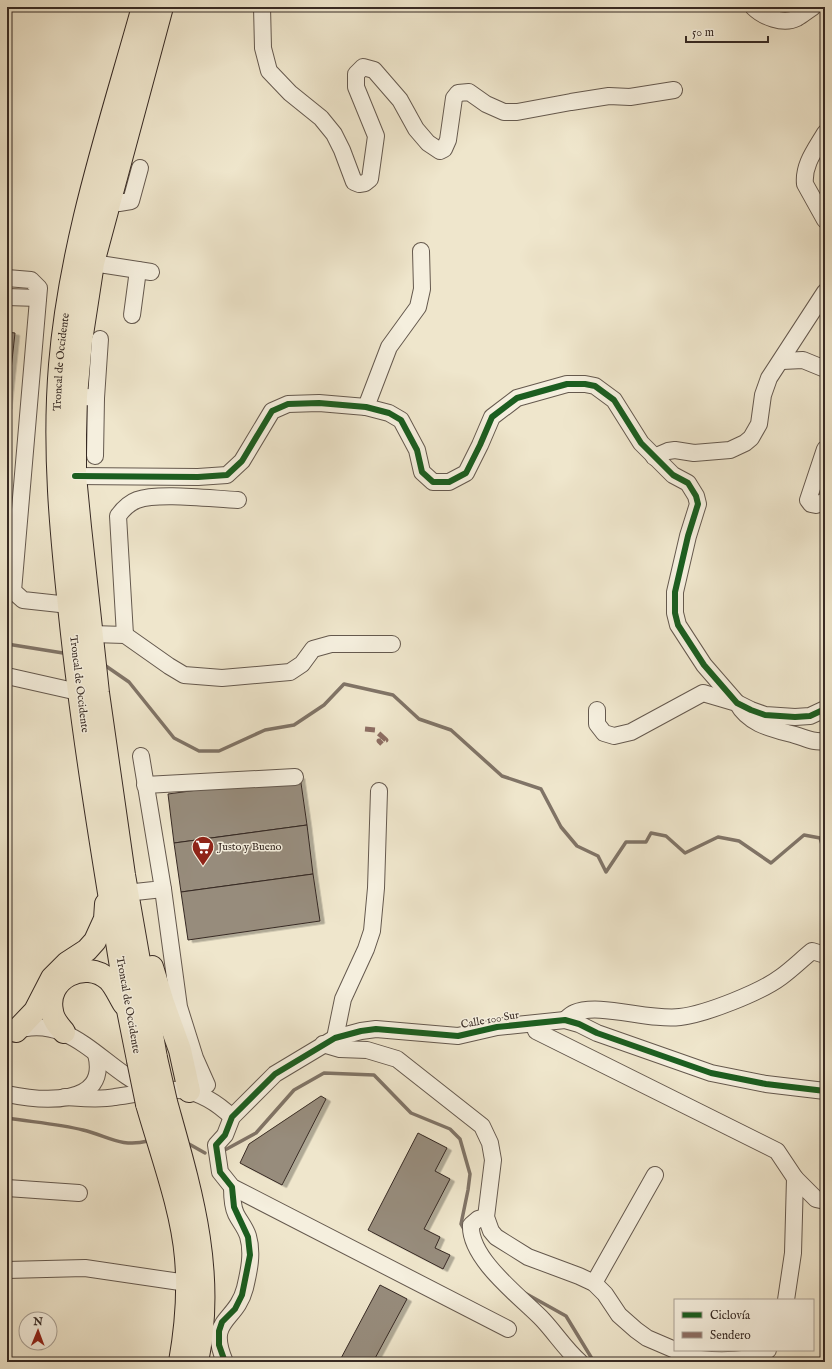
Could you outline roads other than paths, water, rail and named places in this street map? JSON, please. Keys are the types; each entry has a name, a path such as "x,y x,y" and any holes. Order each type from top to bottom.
{"highway":[{"name":"Troncal de Occidente","path":"143,7 86,214 72,279 63,336 58,400 57,471 78,692 106,875 128,1010 147,1059"},
{"name":"Troncal de Occidente","path":"162,7 93,263 84,315 86,397 75,476 98,693 124,875 147,1059 186,1257 187,1318 180,1362"},
{"path":"114,802 150,960 163,1003 180,1050 198,1088"},
{"path":"11,1033 35,1011 52,978 67,963 87,950 101,930 106,906 106,875"},
{"path":"64,1032 54,1019 51,1001 58,983 66,976 76,972 93,971 102,975 110,981 128,1010"},
{"name":"Troncal de Occidente","path":"156,1099 192,1195 203,1257 203,1317 197,1362"}],"street":[{"path":"262,7 263,48 269,71 290,93 321,118 334,134 342,150 354,182 359,184 365,183 370,179 376,136 356,87 356,74 363,67 374,70 400,100 416,129 428,143 440,150 444,149 448,140 454,98 458,93 469,92 486,104 504,112 517,112 609,96 630,97 674,90"},
{"path":"753,7 758,12 769,17 782,20 795,19 813,7"},
{"path":"825,133 809,161 804,178 805,184 825,220"},
{"path":"109,201 119,203 131,201 140,168"},
{"path":"366,406 389,347 418,308 422,289 421,251"},
{"path":"93,263 144,272 132,315"},
{"path":"7,278 31,280 39,288 13,591 23,600 69,605"},
{"path":"654,457 668,451 675,450 694,453 730,450 745,444 756,432 759,424 764,390 775,367 782,361 825,292"},
{"path":"7,297 38,298"},
{"path":"95,456 86,397 100,339"},
{"path":"782,361 803,360 825,369"},
{"path":"75,476 198,477 227,475 242,461 272,411 288,404 319,403 366,406 401,420 417,450 422,472 433,482 449,482 466,472 492,417 516,398 567,384 584,384 595,386 614,400 641,444 673,475 688,483 696,496 698,504 688,536 675,592 675,613 678,624 704,665 737,703 742,712 756,722 773,730 814,742 825,741"},
{"path":"825,449 808,500 811,504 816,505 825,501"},
{"path":"125,635 118,516 123,509 137,500 156,496 238,500"},
{"path":"92,634 125,635 184,675 222,678 290,672 302,664 313,649 331,644 392,644"},
{"path":"7,676 78,692"},
{"path":"597,710 598,724 604,733 614,736 631,732 703,693 737,703 766,715 810,716 825,709"},
{"path":"141,756 163,889 179,1006 195,1058 198,1088 205,1096 215,1102 232,1117"},
{"path":"145,785 295,777"},
{"path":"379,791 376,888 372,931 366,949 343,999 329,1041 340,1049 367,1050 397,1060 482,1126 490,1143 493,1160 486,1217 491,1231 496,1237 528,1257 594,1283 605,1294 619,1314 636,1330 647,1338 674,1350"},
{"path":"135,892 163,889"},
{"path":"564,1020 574,1013 587,1011 608,1010 662,1018 681,1017 702,1012 764,988 782,976 800,959 821,951"},
{"name":"Calle 100 Sur","path":"232,1187 220,1172 216,1145 225,1135 232,1117 275,1074 329,1041 362,1031 376,1029 458,1036 497,1027 564,1020 579,1024 597,1033 711,1073 766,1084 825,1091"},
{"path":"11,1033 40,1028 64,1032 76,1038 156,1099"},
{"path":"536,1031 777,1150 795,1178 816,1199 825,1202"},
{"path":"7,1094 44,1099 76,1096 86,1092 98,1075 99,1064 96,1054"},
{"path":"66,1097 156,1099 172,1089 198,1088"},
{"path":"594,1283 655,1175"},
{"path":"786,1299 793,1253 795,1178"},
{"path":"232,1187 508,1329"},
{"path":"225,1362 219,1345 219,1331 222,1322 234,1310 242,1295 250,1255 248,1237 234,1206 232,1187"},
{"path":"7,1188 79,1193"},
{"path":"486,1217 478,1219 471,1225 476,1245 496,1276 543,1320 580,1362"},
{"path":"7,1270 85,1268 187,1283"},
{"path":"678,1351 698,1359 726,1360 758,1356 766,1351"}],"waterway":[{"path":"7,644 63,653"},
{"path":"103,664 129,682 174,738 199,751 219,751 265,730 294,725 324,705 344,684 393,695 419,719 451,730 502,776 541,789 561,827 577,846 598,856 606,872 626,842 646,842 651,833 666,836 685,853 718,837 739,841 771,863 804,835 820,838 825,854"},
{"path":"223,1151 256,1133 294,1090 324,1073 374,1075 411,1113 450,1129 460,1139 470,1174 461,1224 465,1231"},
{"path":"7,1118 74,1128 122,1142 138,1143 148,1141"},
{"path":"189,1144 205,1153"},
{"path":"523,1292 566,1316 594,1362"}],"place":[{"name":"Justo y Bueno","path":"203,866"}]}
